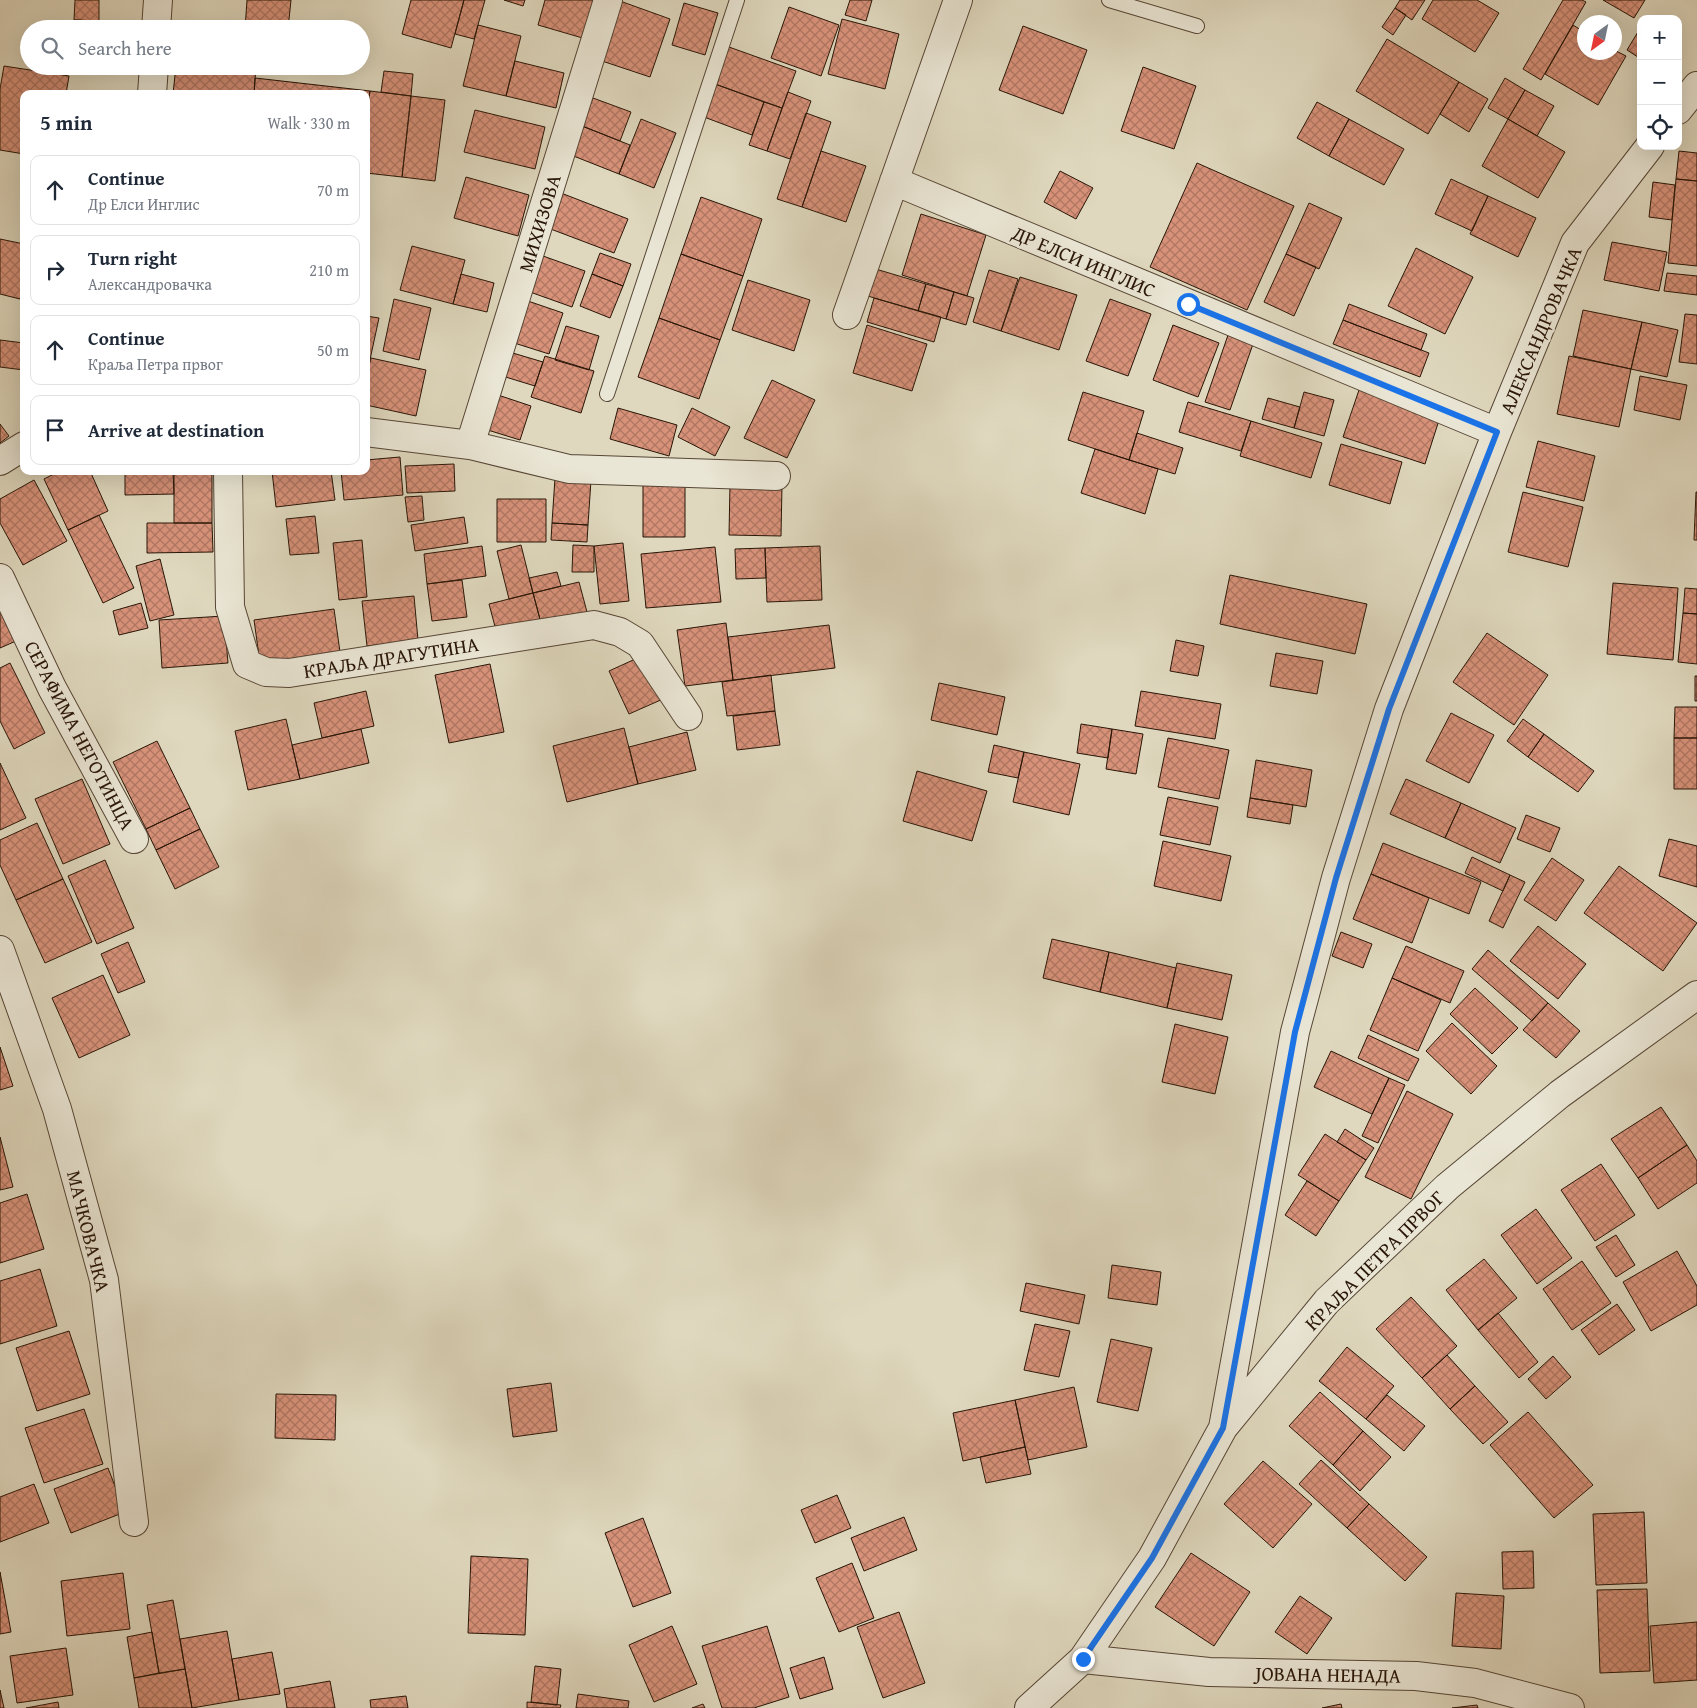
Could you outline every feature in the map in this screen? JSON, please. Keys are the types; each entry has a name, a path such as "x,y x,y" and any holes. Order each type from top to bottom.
{"street":[{"path":"157,20 158,0"},
{"name":"МИХИЗОВА","path":"470,445 608,0"},
{"path":"847,315 958,0"},
{"path":"152,90 153,75"},
{"path":"1682,105 1697,86"},
{"name":"АЛЕКСАНДРОВАЧКА","path":"1223,1428 1295,1032 1336,878 1389,709 1497,432 1574,243 1647,150"},
{"name":"ДР ЕЛСИ ИНГЛИС","path":"894,181 1497,432"},
{"path":"370,432 470,445 569,469 776,476"},
{"path":"0,461 20,448"},
{"name":"КРАЉА ДРАГУТИНА","path":"228,475 230,607 247,664 266,672 289,673 594,625 620,632 640,644 688,716"},
{"name":"СЕРАФИМА НЕГОТИНЦА","path":"0,578 52,688 134,839"},
{"name":"МАЧКОВАЧКА","path":"0,950 57,1109 104,1280 134,1522"},
{"name":"КРАЉА ПЕТРА ПРВОГ","path":"1029,1708 1083,1659 1152,1558 1223,1428 1327,1301 1447,1187 1560,1094 1697,996"},
{"name":"ЈОВАНА НЕНАДА","path":"1083,1659 1209,1672 1416,1676 1475,1684 1570,1708"}],"lane":[{"path":"607,394 737,0"},
{"path":"1109,0 1197,26"}],"building":[{"path":"75,0 99,0 99,20 74,20"},
{"path":"247,0 291,0 289,20 246,20"},
{"path":"411,0 464,0 451,48 402,34"},
{"path":"464,0 485,0 474,39 455,34"},
{"path":"504,0 525,0 523,6"},
{"path":"545,0 597,0 586,39 538,25"},
{"path":"850,0 872,0 866,21 845,15"},
{"path":"1400,0 1425,0 1412,20 1395,8"},
{"path":"1433,0 1477,0 1499,13 1475,52 1422,19"},
{"path":"1563,0 1582,0 1586,2 1541,80 1523,69"},
{"path":"1603,0 1645,0 1634,18"},
{"path":"620,1 670,19 650,77 599,60"},
{"path":"684,3 718,13 705,55 672,45"},
{"path":"789,7 839,25 821,76 771,58"},
{"path":"1395,8 1406,15 1393,35 1382,27"},
{"path":"842,19 899,34 885,89 828,74"},
{"path":"478,25 521,36 506,96 463,86"},
{"path":"1573,25 1577,28 1577,60 1622,60 1622,54 1626,56 1598,105 1545,74"},
{"path":"1023,26 1087,50 1063,114 999,90"},
{"path":"1637,34 1637,56 1627,50"},
{"path":"1387,39 1459,82 1428,134 1356,91"},
{"path":"729,47 796,71 782,108 715,84"},
{"path":"515,61 564,73 556,108 506,96"},
{"path":"4,66 20,68 20,75 69,76 67,90 20,90 20,153 0,150 0,89"},
{"path":"1143,67 1196,86 1174,149 1121,131"},
{"path":"384,71 413,74 411,96 381,92"},
{"path":"175,75 255,75 254,90 173,90"},
{"path":"255,78 361,90 254,90"},
{"path":"1505,78 1525,90 1508,119 1488,108"},
{"path":"1459,82 1488,99 1469,132 1440,114"},
{"path":"715,84 764,102 752,135 704,117"},
{"path":"1525,90 1554,106 1537,136 1508,119"},
{"path":"370,91 411,96 402,177 370,173"},
{"path":"788,92 811,101 790,159 767,151"},
{"path":"411,96 445,100 435,181 402,177"},
{"path":"593,98 631,112 620,141 582,126"},
{"path":"764,102 782,108 767,151 749,145"},
{"path":"1317,102 1349,119 1329,156 1297,138"},
{"path":"475,110 545,127 535,169 464,152"},
{"path":"806,113 831,122 802,207 777,199"},
{"path":"641,119 676,133 654,188 619,174"},
{"path":"1349,119 1404,149 1384,185 1329,156"},
{"path":"1508,119 1565,152 1538,198 1482,166"},
{"path":"582,126 630,145 619,174 571,155"},
{"path":"821,151 866,166 846,222 802,207"},
{"path":"1679,151 1697,153 1697,181 1676,179"},
{"path":"1197,163 1294,206 1247,310 1150,267"},
{"path":"1060,171 1093,188 1076,219 1044,202"},
{"path":"466,177 529,195 518,236 454,218"},
{"path":"1451,179 1488,196 1472,231 1435,214"},
{"path":"1676,179 1697,181 1697,266 1668,263"},
{"path":"1653,182 1675,185 1672,220 1649,217"},
{"path":"561,193 628,219 614,253 548,228"},
{"path":"1488,196 1536,218 1518,257 1470,234"},
{"path":"701,197 762,219 743,276 681,254"},
{"path":"1309,203 1342,218 1319,269 1286,254"},
{"path":"921,214 986,235 967,296 902,275"},
{"path":"0,239 20,243 20,299 0,294"},
{"path":"1612,242 1667,252 1659,291 1604,280"},
{"path":"412,246 465,260 453,304 400,290"},
{"path":"1416,248 1473,277 1445,334 1388,306"},
{"path":"600,253 631,264 623,286 592,274"},
{"path":"681,254 743,276 720,340 659,318"},
{"path":"1286,254 1316,267 1294,316 1264,302"},
{"path":"543,256 585,271 572,307 530,292"},
{"path":"869,267 926,284 918,311 861,294"},
{"path":"989,270 1018,279 1001,331 973,322"},
{"path":"1667,273 1697,276 1697,295 1664,291"},
{"path":"461,274 494,283 487,312 453,304"},
{"path":"592,274 623,286 610,318 580,306"},
{"path":"1020,277 1077,295 1059,350 1001,331"},
{"path":"748,280 810,300 794,351 732,330"},
{"path":"926,284 954,292 946,319 918,311"},
{"path":"954,292 974,298 966,325 946,319"},
{"path":"874,298 941,317 934,342 867,322"},
{"path":"394,299 431,308 419,360 383,351"},
{"path":"522,299 563,313 549,354 508,341"},
{"path":"1110,299 1151,314 1128,376 1086,361"},
{"path":"1349,304 1427,334 1421,350 1343,320"},
{"path":"1583,310 1642,322 1631,369 1573,356"},
{"path":"1685,314 1697,315 1697,364 1679,362"},
{"path":"370,317 379,318 370,360"},
{"path":"659,318 720,340 699,399 638,377"},
{"path":"1343,320 1429,353 1420,377 1333,344"},
{"path":"1642,322 1678,330 1667,377 1631,369"},
{"path":"867,325 927,344 912,391 853,373"},
{"path":"1173,325 1219,343 1198,397 1153,380"},
{"path":"566,326 599,336 589,370 555,360"},
{"path":"1228,335 1253,344 1230,410 1205,402"},
{"path":"0,340 20,342 20,370 0,367"},
{"path":"506,351 543,362 535,386 499,375"},
{"path":"545,356 594,371 581,413 531,397"},
{"path":"1569,356 1631,369 1619,427 1557,414"},
{"path":"371,358 426,370 416,416 370,406"},
{"path":"1640,376 1687,385 1680,420 1634,410"},
{"path":"772,380 815,400 787,458 744,438"},
{"path":"1359,390 1440,417 1425,464 1343,437"},
{"path":"489,392 531,406 520,440 478,427"},
{"path":"1083,392 1144,411 1129,460 1068,440"},
{"path":"1304,392 1334,400 1324,436 1294,428"},
{"path":"1268,398 1300,407 1294,428 1262,419"},
{"path":"1188,402 1251,421 1241,451 1179,432"},
{"path":"618,408 677,425 669,456 610,439"},
{"path":"692,408 730,427 715,456 678,437"},
{"path":"1251,421 1322,443 1311,478 1240,456"},
{"path":"0,424 9,436 0,443"},
{"path":"1137,433 1183,448 1175,474 1129,460"},
{"path":"1538,441 1595,456 1584,501 1526,487"},
{"path":"1341,444 1402,462 1390,504 1329,485"},
{"path":"1095,449 1158,469 1145,514 1081,493"},
{"path":"400,457 403,495 344,500 341,475 370,475 370,460"},
{"path":"454,464 455,491 407,493 405,466"},
{"path":"52,475 92,475 108,511 68,530 44,479"},
{"path":"125,475 173,475 174,494 125,495"},
{"path":"174,475 212,475 212,523 174,523"},
{"path":"272,475 332,475 335,500 276,507"},
{"path":"555,478 591,480 588,525 552,523"},
{"path":"34,480 67,541 23,565 0,523 0,499"},
{"path":"643,480 685,480 685,537 643,537"},
{"path":"730,484 782,485 781,536 729,535"},
{"path":"1523,492 1583,507 1568,567 1508,552"},
{"path":"1696,492 1697,540 1694,540"},
{"path":"422,496 424,520 408,522 405,497"},
{"path":"497,499 546,499 546,542 497,542"},
{"path":"99,515 134,588 103,603 68,530"},
{"path":"315,516 319,553 290,555 286,519"},
{"path":"464,517 468,543 415,551 411,525"},
{"path":"147,523 212,523 213,552 147,553"},
{"path":"552,523 588,525 587,542 551,540"},
{"path":"362,540 367,597 339,600 333,543"},
{"path":"623,543 629,601 600,604 594,546"},
{"path":"521,545 533,593 509,599 497,551"},
{"path":"573,545 594,546 594,572 572,572"},
{"path":"482,546 486,576 427,584 424,554"},
{"path":"820,546 822,600 767,602 765,548"},
{"path":"715,547 721,602 646,608 641,554"},
{"path":"765,548 766,578 736,579 735,549"},
{"path":"160,559 174,615 150,621 136,566"},
{"path":"557,572 561,586 533,593 529,578"},
{"path":"1230,575 1367,604 1355,654 1220,624"},
{"path":"462,580 467,617 432,621 427,584"},
{"path":"579,582 587,612 541,623 533,593"},
{"path":"1613,583 1678,588 1673,660 1607,654"},
{"path":"1685,588 1697,589 1697,614 1683,613"},
{"path":"533,593 541,623 497,634 489,604"},
{"path":"414,596 418,640 367,646 362,601"},
{"path":"141,603 148,628 119,635 113,611"},
{"path":"0,609 16,641 0,648"},
{"path":"334,609 340,652 260,663 254,620"},
{"path":"1683,613 1697,614 1697,664 1678,662"},
{"path":"224,616 228,663 162,668 159,620"},
{"path":"726,623 733,680 685,686 677,630"},
{"path":"829,625 835,668 733,680 728,637"},
{"path":"1487,633 1548,675 1514,725 1453,682"},
{"path":"1176,640 1204,646 1198,676 1170,671"},
{"path":"1276,653 1323,661 1317,694 1270,686"},
{"path":"644,655 663,699 629,714 609,671"},
{"path":"10,663 45,733 14,749 0,721 0,668"},
{"path":"490,664 504,732 449,743 435,675"},
{"path":"771,675 775,711 727,716 722,682"},
{"path":"1695,676 1697,676 1697,701 1695,701"},
{"path":"939,683 1005,697 997,735 931,720"},
{"path":"366,691 374,726 322,738 314,703"},
{"path":"1141,691 1221,704 1215,739 1135,726"},
{"path":"1675,707 1697,707 1697,738 1674,738"},
{"path":"775,711 780,745 737,750 733,716"},
{"path":"1451,713 1494,735 1469,783 1426,761"},
{"path":"286,719 300,779 248,790 235,731"},
{"path":"1523,719 1544,734 1528,757 1507,741"},
{"path":"1081,724 1112,729 1108,758 1077,753"},
{"path":"624,728 638,784 567,802 553,746"},
{"path":"361,729 369,763 300,779 292,745"},
{"path":"1112,729 1143,734 1136,774 1106,769"},
{"path":"687,732 696,770 638,784 629,747"},
{"path":"1544,734 1594,771 1578,792 1528,757"},
{"path":"1168,738 1229,750 1219,799 1158,787"},
{"path":"1674,738 1697,738 1697,789 1674,789"},
{"path":"157,741 190,808 146,829 113,762"},
{"path":"994,745 1024,752 1018,778 988,772"},
{"path":"1024,752 1080,764 1069,815 1013,802"},
{"path":"1256,760 1312,770 1306,807 1250,798"},
{"path":"0,763 26,818 0,830"},
{"path":"917,771 987,791 972,841 903,821"},
{"path":"82,779 110,844 63,864 35,799"},
{"path":"1406,779 1461,803 1445,838 1390,814"},
{"path":"1168,797 1218,807 1210,845 1160,835"},
{"path":"1250,798 1293,805 1290,824 1247,817"},
{"path":"1461,803 1516,828 1500,863 1445,838"},
{"path":"190,808 200,829 156,850 146,829"},
{"path":"1526,815 1560,828 1550,852 1517,839"},
{"path":"37,823 63,879 16,900 0,865 0,840"},
{"path":"200,829 219,867 175,889 156,850"},
{"path":"1669,839 1697,846 1697,887 1659,876"},
{"path":"1163,841 1231,856 1221,901 1154,886"},
{"path":"1383,843 1481,882 1469,914 1371,874"},
{"path":"1472,857 1510,875 1503,891 1465,873"},
{"path":"1552,858 1584,880 1556,921 1524,900"},
{"path":"105,860 134,928 97,944 68,876"},
{"path":"1619,866 1697,923 1663,971 1584,913"},
{"path":"1371,874 1429,898 1412,943 1353,919"},
{"path":"1510,875 1525,882 1503,928 1489,921"},
{"path":"63,879 92,942 45,963 16,900"},
{"path":"1538,926 1586,964 1558,999 1510,961"},
{"path":"1341,932 1372,944 1363,968 1332,956"},
{"path":"1052,939 1109,952 1100,992 1043,978"},
{"path":"128,942 145,982 118,993 101,954"},
{"path":"1406,946 1464,971 1450,1003 1392,978"},
{"path":"1488,950 1548,1003 1532,1021 1472,969"},
{"path":"1109,952 1176,968 1167,1008 1100,992"},
{"path":"1177,963 1232,975 1222,1020 1167,1008"},
{"path":"103,975 130,1035 79,1058 52,998"},
{"path":"1392,978 1441,1000 1418,1051 1370,1030"},
{"path":"1475,988 1518,1028 1492,1054 1450,1014"},
{"path":"1548,1003 1580,1031 1556,1058 1523,1030"},
{"path":"1452,1023 1497,1066 1471,1094 1426,1051"},
{"path":"1175,1024 1228,1037 1215,1094 1162,1082"},
{"path":"1368,1035 1419,1059 1408,1081 1358,1058"},
{"path":"0,1047 13,1086 0,1090"},
{"path":"1331,1051 1389,1078 1372,1114 1314,1087"},
{"path":"1389,1078 1405,1085 1378,1143 1362,1136"},
{"path":"1407,1091 1453,1114 1411,1199 1365,1177"},
{"path":"1661,1107 1687,1145 1638,1178 1611,1139"},
{"path":"1345,1129 1374,1148 1366,1160 1337,1142"},
{"path":"1325,1134 1366,1160 1339,1201 1298,1175"},
{"path":"0,1137 13,1187 0,1190"},
{"path":"1687,1145 1697,1161 1697,1183 1658,1209 1638,1178"},
{"path":"1601,1164 1635,1215 1595,1241 1561,1190"},
{"path":"1307,1181 1339,1201 1316,1236 1285,1215"},
{"path":"27,1194 44,1249 0,1263 0,1203"},
{"path":"1536,1209 1572,1258 1537,1284 1501,1235"},
{"path":"1616,1235 1635,1265 1616,1277 1596,1247"},
{"path":"1677,1251 1697,1286 1697,1305 1651,1331 1623,1282"},
{"path":"1484,1259 1517,1298 1478,1330 1446,1290"},
{"path":"1582,1261 1611,1303 1572,1330 1543,1289"},
{"path":"1112,1265 1161,1272 1157,1305 1108,1298"},
{"path":"40,1269 57,1326 0,1344 0,1281"},
{"path":"1026,1283 1085,1295 1079,1324 1020,1311"},
{"path":"1411,1297 1457,1346 1422,1378 1376,1329"},
{"path":"1617,1304 1635,1330 1599,1355 1581,1330"},
{"path":"1498,1313 1538,1362 1519,1378 1478,1330"},
{"path":"1035,1324 1070,1331 1059,1377 1024,1370"},
{"path":"69,1331 90,1394 37,1411 16,1348"},
{"path":"1111,1339 1152,1348 1138,1411 1097,1402"},
{"path":"1347,1347 1394,1386 1366,1419 1319,1381"},
{"path":"1447,1355 1475,1386 1450,1409 1422,1378"},
{"path":"1553,1356 1571,1377 1546,1399 1528,1379"},
{"path":"551,1383 557,1431 513,1437 507,1389"},
{"path":"1475,1386 1508,1422 1483,1444 1450,1409"},
{"path":"1074,1387 1087,1447 1028,1460 1015,1400"},
{"path":"1320,1392 1363,1431 1333,1465 1289,1426"},
{"path":"276,1394 336,1395 335,1440 275,1438"},
{"path":"1387,1395 1425,1426 1404,1451 1366,1419"},
{"path":"1015,1400 1025,1447 963,1461 953,1413"},
{"path":"84,1409 103,1464 44,1483 25,1428"},
{"path":"1528,1412 1593,1485 1554,1518 1490,1445"},
{"path":"1363,1431 1391,1457 1360,1491 1333,1465"},
{"path":"1025,1447 1031,1474 986,1483 980,1457"},
{"path":"1321,1460 1369,1504 1347,1528 1299,1484"},
{"path":"1263,1461 1312,1504 1273,1548 1224,1504"},
{"path":"108,1468 125,1512 71,1533 54,1489"},
{"path":"34,1484 49,1523 0,1542 0,1497"},
{"path":"837,1495 851,1528 815,1543 801,1510"},
{"path":"1369,1504 1427,1557 1405,1581 1347,1528"},
{"path":"1644,1512 1647,1583 1596,1585 1593,1514"},
{"path":"904,1517 917,1550 864,1571 851,1538"},
{"path":"643,1518 671,1593 633,1607 605,1533"},
{"path":"1533,1551 1534,1588 1503,1589 1502,1552"},
{"path":"1191,1553 1250,1592 1214,1646 1155,1607"},
{"path":"471,1556 528,1559 525,1635 468,1633"},
{"path":"852,1563 874,1618 839,1632 816,1578"},
{"path":"0,1572 11,1632 0,1634"},
{"path":"123,1573 130,1629 67,1636 61,1581"},
{"path":"1647,1589 1650,1671 1600,1673 1597,1590"},
{"path":"1456,1593 1504,1596 1501,1649 1452,1646"},
{"path":"1300,1596 1332,1618 1307,1654 1275,1632"},
{"path":"173,1600 185,1669 159,1673 147,1605"},
{"path":"899,1612 925,1683 883,1698 857,1627"},
{"path":"1697,1622 1697,1680 1654,1683 1650,1626"},
{"path":"672,1626 697,1684 654,1702 629,1645"},
{"path":"767,1626 789,1697 754,1708 722,1708 702,1646"},
{"path":"227,1631 239,1700 192,1708 180,1639"},
{"path":"152,1632 159,1673 134,1678 127,1637"},
{"path":"66,1648 73,1695 17,1703 10,1656"},
{"path":"272,1652 280,1694 239,1700 232,1659"},
{"path":"824,1657 833,1689 800,1699 790,1668"},
{"path":"535,1666 561,1669 557,1705 531,1702"},
{"path":"185,1669 192,1708 139,1708 134,1678"},
{"path":"330,1681 335,1708 287,1708 284,1689"},
{"path":"0,1690 4,1708 0,1708"},
{"path":"578,1694 629,1701 628,1708 576,1708"},
{"path":"406,1696 408,1708 371,1708 370,1700"},
{"path":"58,1702 59,1708 26,1708"},
{"path":"527,1702 561,1705 560,1708 527,1708"},
{"path":"703,1704 705,1708 692,1708"},
{"path":"1341,1704 1342,1708 1322,1708"},
{"path":"1477,1705 1478,1708 1452,1708"}],"route":[{"path":"1083,1659 1152,1558 1223,1428 1295,1032 1336,878 1389,709 1497,432 1188,304"}]}
